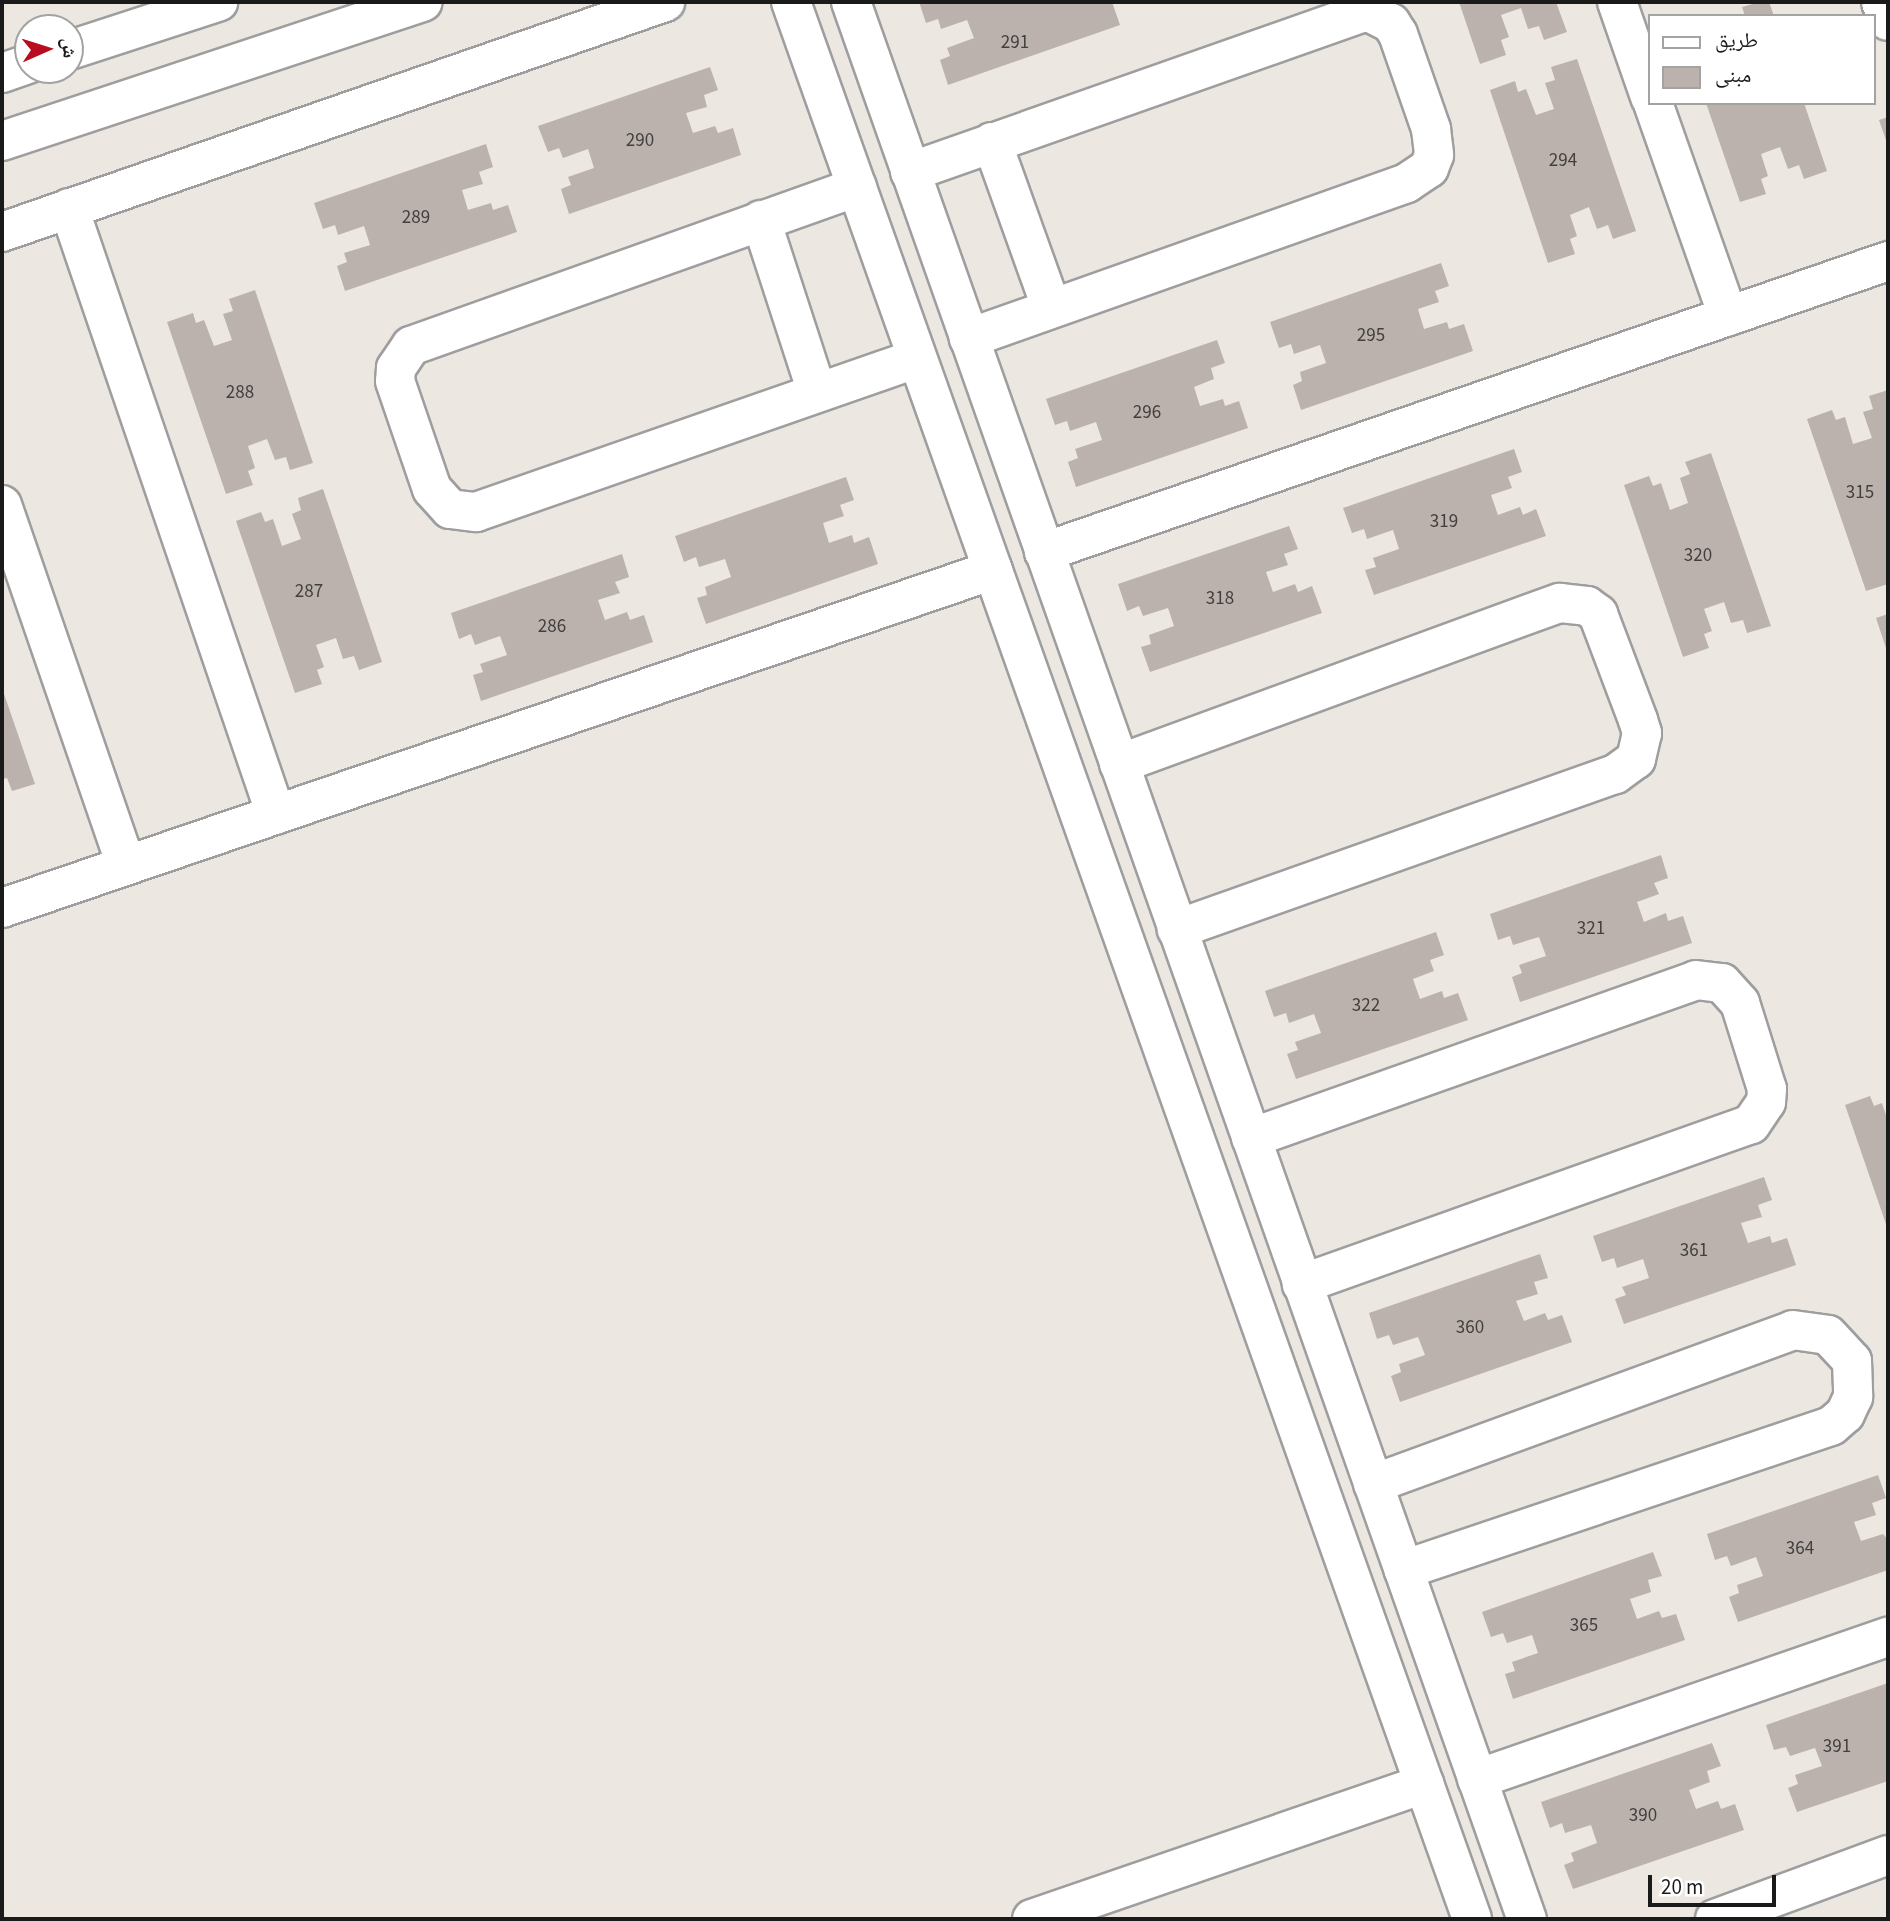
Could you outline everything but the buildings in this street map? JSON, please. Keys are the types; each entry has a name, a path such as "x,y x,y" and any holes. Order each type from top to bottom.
{"street":[{"path":"84,45 218,2"},
{"path":"2,141 423,2"},
{"path":"2,232 665,2"},
{"path":"791,2 1472,1919"},
{"path":"850,2 1527,1919"},
{"path":"1616,2 1648,91"},
{"path":"1881,2 1888,21"},
{"path":"911,172 1353,12 1380,14 1398,34 1434,142 1429,167 1419,177 969,338"},
{"path":"1654,105 1728,316"},
{"path":"992,142 1051,307"},
{"path":"857,187 423,340 402,356 396,368 399,394 432,489 439,500 462,513 476,512 917,358"},
{"path":"69,208 276,815"},
{"path":"761,220 817,392"},
{"path":"1044,552 1888,261"},
{"path":"975,519 1026,500"},
{"path":"2,505 126,865"},
{"path":"2,908 993,570"},
{"path":"1008,612 1059,593"},
{"path":"1119,764 1560,603 1587,606 1598,614 1634,708 1642,733 1641,746 1636,759 1615,774 1177,929"},
{"path":"1251,1138 1696,980 1722,983 1740,1003 1767,1088 1766,1102 1751,1124 1302,1284"},
{"path":"1373,1484 1793,1330 1828,1335 1852,1361 1853,1397 1845,1414 1831,1426 1404,1570"},
{"path":"1441,1830 1483,1796 1888,1637"},
{"path":"1403,1726 1452,1708"},
{"path":"1031,1919 1424,1784"},
{"path":"1715,1919 1888,1855"}]}
